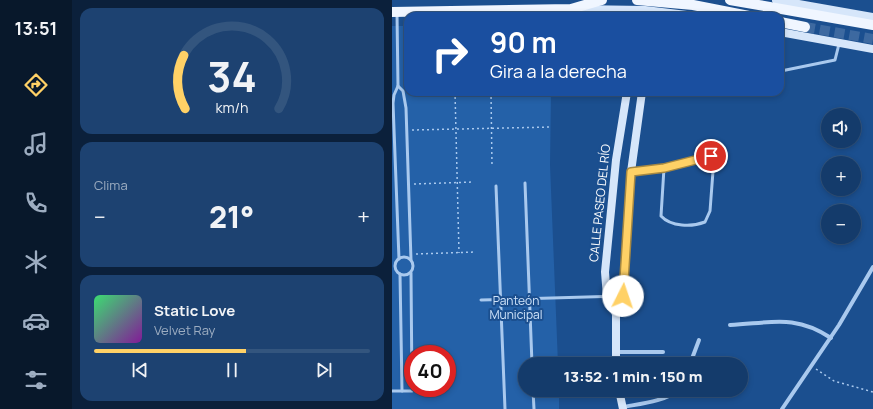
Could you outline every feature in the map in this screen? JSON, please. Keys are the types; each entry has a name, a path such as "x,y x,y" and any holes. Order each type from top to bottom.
{"main road":[{"path":"394,12 571,9 602,0"},
{"path":"637,0 693,5 729,12"},
{"path":"730,0 873,25"},
{"path":"784,23 805,27"}],"street":[{"path":"776,0 873,17"},
{"path":"571,9 645,10 660,12"},
{"path":"607,10 612,12"},
{"path":"784,33 873,49"},
{"name":"CALLE PASEO DEL RÍO","path":"616,314 606,297 605,272 616,160 625,96"},
{"path":"616,357 616,314 623,296 631,172 641,96"},
{"path":"782,409 831,338 873,266"},
{"path":"730,325 791,321 801,323 818,330 831,338"},
{"path":"693,357 699,340"},
{"path":"616,352 663,352"},
{"path":"621,397 623,408 664,397"}],"lane":[{"path":"394,12 398,86 394,95 393,103 394,164 399,259 394,270 405,275 410,273"},
{"path":"784,70 835,60 839,42"},
{"path":"398,86 403,91 404,94"},
{"path":"392,391 412,391 410,273 413,268 410,254 404,96"},
{"path":"631,172 664,168 705,157 711,156 714,158 710,211 705,222 699,224 675,224 666,222 661,216 664,168"},
{"path":"525,183 532,357"},
{"path":"496,186 502,299 505,409"},
{"path":"399,259 405,257 411,260"},
{"path":"400,274 402,391"},
{"path":"481,300 623,296"},
{"path":"534,397 534,409"}],"path":[{"path":"454,96 459,253"},
{"path":"492,96 492,166"},
{"path":"406,130 552,127"},
{"path":"408,184 473,182"},
{"path":"410,254 475,252"},
{"path":"811,366 834,380 873,392"}],"green space":[{"name":"Panteón Municipal","path":"392,26 404,26 404,96 551,96 550,165 558,357 518,357 518,397 559,397 559,409 392,409"}],"tunnel":[{"path":"805,27 873,39"}],"route":[{"path":"623,296 631,172 664,168 711,156"}]}
